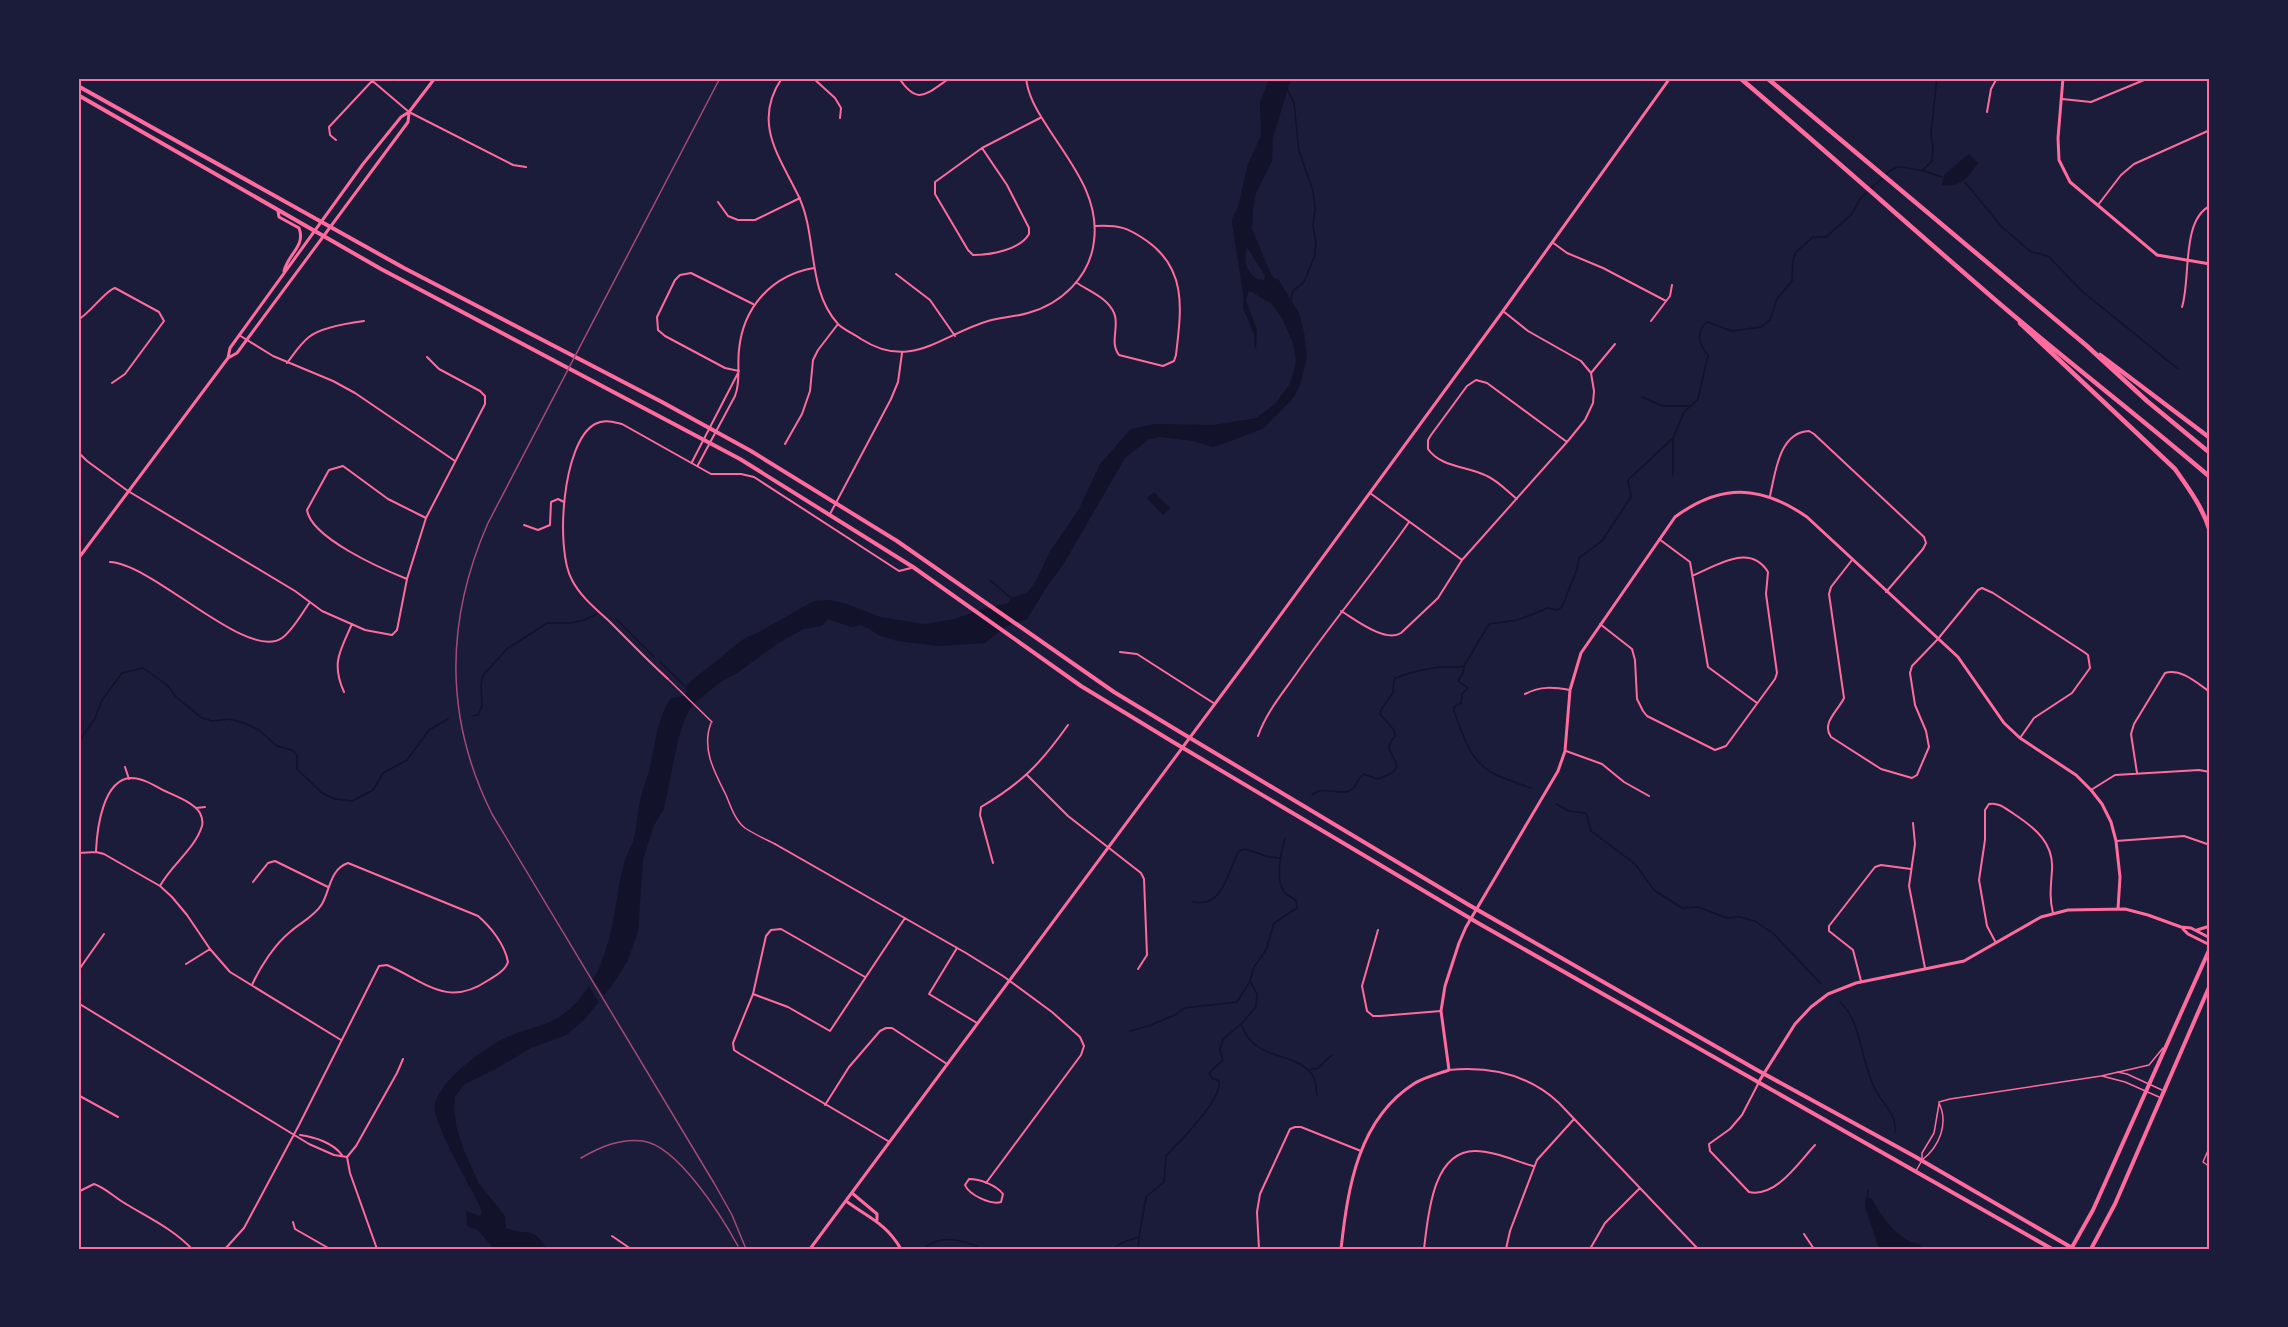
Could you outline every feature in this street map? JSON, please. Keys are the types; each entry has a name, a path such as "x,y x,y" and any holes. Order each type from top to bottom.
{"highway":[{"path":"1740,78 1881,198 2001,305 2175,470 2193,493 2207,519 2210,531"},
{"path":"1767,78 2087,346 2147,401 2210,453"},
{"path":"2001,305 2141,417 2210,477"},
{"path":"2087,346 2116,365 2210,438"}],"main road":[{"path":"78,86 421,277 717,432 837,503 952,578 1114,692 1189,738 1477,909 1764,1074 1922,1160 2072,1249 2093,1210 2210,947"},
{"path":"78,95 421,291 711,442 830,513 943,587 1081,686 1181,747 1471,919 2052,1249"},
{"path":"2091,1249 2115,1204 2210,985"}],"street":[{"path":"78,559 228,358 230,348 239,335 374,150 401,117 410,112 435,78"},
{"path":"641,78 649,80 655,78"},
{"path":"782,78 772,97 770,107 771,141 800,198 810,228 814,268 826,305 838,324 867,343 902,353 934,345 988,321 1025,314 1050,306 1076,282 1085,271 1091,258 1095,226 1092,205 1085,186 1032,102 1026,78"},
{"path":"813,78 835,98 841,108 840,118"},
{"path":"899,78 907,90 918,96 924,95 950,78"},
{"path":"810,1249 888,1141 1215,704 1503,311 1670,78"},
{"path":"1987,112 1991,89 1997,78"},
{"path":"2063,78 2058,138 2059,160 2070,182 2157,255 2210,264"},
{"path":"2062,99 2091,102 2149,78"},
{"path":"336,140 330,135 329,127 371,79 410,112 513,165 526,167"},
{"path":"228,358 237,354 324,237 408,122 410,112"},
{"path":"982,148 1007,185 1029,228 1029,234 1020,244 984,255 973,255 935,194 934,188 938,178 982,148 1041,118"},
{"path":"2097,205 2121,175 2134,164 2210,130"},
{"path":"718,202 728,216 747,221 755,220 800,198"},
{"path":"2182,307 2194,222 2200,213 2210,206"},
{"path":"278,211 279,217 299,228 302,237 286,263 284,273"},
{"path":"1076,282 1107,302 1115,315 1114,344 1119,355 1163,366 1174,362 1181,302 1178,284 1170,264 1158,249 1133,231 1115,225 1095,226"},
{"path":"1552,242 1567,253 1603,268 1666,301"},
{"path":"698,465 739,386 738,351 745,322 754,305 773,284 799,271 814,268"},
{"path":"739,371 725,368 665,336 658,330 657,317 675,280 685,273 691,273 754,305"},
{"path":"896,274 930,300 955,336"},
{"path":"1651,321 1672,292 1672,285"},
{"path":"78,320 100,302 108,291 115,288 159,312 163,318 164,321 124,374 112,383"},
{"path":"1341,611 1384,636 1397,636 1438,598 1462,560 1585,420 1593,403 1591,373 1575,356 1539,337 1503,311"},
{"path":"287,363 305,340 314,333 351,322 364,321"},
{"path":"785,444 802,414 810,392 813,360 838,324"},
{"path":"239,335 287,363 333,381 355,393 455,461"},
{"path":"1591,373 1615,344"},
{"path":"830,513 891,399 898,381 902,353"},
{"path":"78,452 128,491 295,591 322,611 386,635 395,633 406,579 426,518 485,404 485,396 480,391 439,369 427,357"},
{"path":"692,462 739,371"},
{"path":"1517,499 1490,477 1476,470 1450,464 1439,459 1428,449 1428,440 1431,435 1467,386 1476,380 1488,383 1567,442"},
{"path":"913,567 899,571 754,477 741,474 711,474 622,424 609,421 595,424 582,438 576,451 564,502 562,537 564,559 572,581 588,601 712,722 708,736 710,757 714,772 738,820 746,828 957,948 1009,981 1052,1012 1082,1039 1084,1048 1082,1055 986,1183"},
{"path":"1770,496 1781,450 1798,433 1809,431 1814,434 1924,537 1926,543 1923,549 1886,592"},
{"path":"406,579 354,555 311,522 307,510 329,470 343,466 388,499 426,518"},
{"path":"1370,492 1462,560"},
{"path":"1449,1070 1441,1011 1445,986 1471,919 1551,783 1565,750 1570,690 1581,653 1675,517 1694,504 1711,497 1743,493 1770,496 1783,501 1807,517 1966,666 1995,712 2020,738 2061,764 2091,790 2102,804 2111,822 2116,841 2120,877 2118,909"},
{"path":"524,525 530,529 545,528 550,525 551,502 558,499 564,502"},
{"path":"1258,736 1265,719 1341,611 1372,575 1409,522"},
{"path":"1659,539 1690,562 1708,667 1756,703"},
{"path":"1600,624 1632,649 1635,660 1637,699 1647,716 1715,750 1726,746 1777,673 1766,594 1768,572 1754,558 1742,556 1694,575"},
{"path":"1852,560 1831,587 1829,594 1844,698 1827,724 1827,731 1831,737 1887,772 1912,778 1917,775 1927,755 1929,740 1917,713 1910,673 1912,666 1982,588 1994,593 2088,655 2090,668 2072,693 2034,718 2020,738"},
{"path":"110,562 125,564 177,593 195,608 254,640 281,639 310,602"},
{"path":"344,692 337,677 336,664 352,624"},
{"path":"1120,652 1137,654 1215,704"},
{"path":"2137,773 2130,734 2138,716 2165,673 2173,671 2181,673 2210,692"},
{"path":"1525,694 1536,689 1551,687 1570,690"},
{"path":"993,863 980,810 1038,766 1068,724"},
{"path":"1565,750 1602,764 1624,782 1649,796"},
{"path":"125,767 129,779"},
{"path":"2091,790 2115,775 2199,770 2210,772"},
{"path":"1027,775 1068,816 1137,869 1144,879 1147,955 1138,969"},
{"path":"96,852 100,818 107,797 114,787 129,779 145,782 196,808 201,815 202,825 196,838 160,886"},
{"path":"1995,943 1987,926 1979,880 1985,840 1985,810 1989,804 2000,804 2029,824 2047,844 2052,863 2049,890 2053,913"},
{"path":"196,808 205,807"},
{"path":"1913,823 1915,844 1909,886 1925,970"},
{"path":"2116,841 2184,836 2210,844"},
{"path":"78,853 104,854 160,886 187,915 210,949 230,972 341,1040"},
{"path":"253,882 268,863 274,861 328,887"},
{"path":"225,1249 244,1228 296,1134 379,966 387,965 437,990 450,994 473,990 502,971 508,962 506,951 485,922 468,910 363,870 355,864 342,865 328,887 322,904 287,934 252,985"},
{"path":"1861,982 1853,950 1829,931 1829,926 1875,867 1881,865 1911,869"},
{"path":"1815,1145 1779,1183 1757,1193 1749,1192 1710,1151 1709,1144 1714,1138 1730,1129 1742,1115 1786,1035 1811,1006 1834,991 1861,982 1964,961 2030,922 2053,913 2082,909 2118,909 2148,915 2195,930 2210,938"},
{"path":"753,994 788,1007 830,1031 905,918"},
{"path":"2195,930 2210,926"},
{"path":"2181,927 2210,947"},
{"path":"865,977 788,932 781,929 771,930 766,936 753,994 734,1037 734,1050 888,1141"},
{"path":"1378,930 1362,986 1367,1011 1373,1016 1380,1016 1441,1011"},
{"path":"78,971 104,934"},
{"path":"957,948 929,994 977,1023"},
{"path":"186,964 210,949"},
{"path":"78,1003 309,1144 334,1155 347,1157"},
{"path":"825,1105 849,1067 880,1030 892,1028 946,1064"},
{"path":"1939,1102 2101,1076 2150,1065 2171,1038"},
{"path":"376,1249 350,1173 347,1157 380,1104 403,1059"},
{"path":"1341,1249 1346,1203 1361,1151 1378,1116 1395,1098 1417,1082 1449,1070 1484,1068 1514,1075 1544,1091 1574,1119 1698,1249"},
{"path":"2115,1072 2127,1074 2163,1090"},
{"path":"2101,1076 2125,1082 2160,1098"},
{"path":"78,1095 118,1118"},
{"path":"1915,1172 1922,1160 1932,1151 1940,1136 1944,1124 1939,1102"},
{"path":"1922,1160 1922,1153 1934,1133 1939,1102"},
{"path":"1506,1249 1533,1166 1545,1149 1574,1119"},
{"path":"1259,1249 1257,1212 1260,1194 1290,1130 1294,1127 1301,1127 1361,1151"},
{"path":"296,1134 310,1136 337,1148 342,1155"},
{"path":"2210,1146 2203,1162 2210,1167"},
{"path":"1424,1249 1429,1211 1440,1174 1450,1160 1460,1153 1478,1151 1533,1166"},
{"path":"969,1179 986,1183 999,1189 1003,1194 1001,1202 997,1204 969,1192 965,1185 969,1179"},
{"path":"78,1192 94,1184 101,1186 123,1203 179,1236 192,1249"},
{"path":"1590,1249 1605,1223 1618,1207 1640,1188"},
{"path":"852,1193 877,1214 878,1220 901,1249"},
{"path":"846,1201 871,1220 878,1220"},
{"path":"293,1222 296,1229 330,1249"},
{"path":"1804,1234 1814,1249"},
{"path":"612,1236 631,1249"}],"shaded area":[{"path":"1269,78 1291,78 1273,138 1272,161 1256,193 1252,229 1270,272 1274,278 1278,279 1299,313 1304,332 1307,357 1301,382 1294,397 1264,428 1231,441 1213,447 1193,441 1160,437 1149,439 1125,458 1063,565 1027,619 1005,627 985,643 939,646 897,641 878,635 860,625 852,627 828,619 822,626 803,629 777,644 736,674 722,681 692,705 678,740 664,809 654,825 643,860 638,932 627,962 613,984 584,1020 566,1035 531,1048 465,1084 455,1096 456,1125 463,1148 479,1184 505,1216 506,1228 529,1232 537,1236 547,1249 494,1249 478,1230 467,1226 466,1211 480,1216 481,1209 445,1138 435,1111 435,1103 447,1083 479,1054 502,1040 560,1016 577,1002 592,981 605,953 624,863 633,842 641,798 658,731 663,713 671,698 683,696 691,681 745,638 814,601 830,600 880,617 925,624 955,619 1008,603 1011,598 1028,592 1036,581 1049,553 1079,509 1100,464 1131,429 1155,424 1213,425 1256,418 1275,404 1289,385 1296,362 1293,343 1282,318 1272,304 1248,292 1246,300 1257,330 1256,349 1254,347 1254,334 1243,308 1243,293 1232,224 1248,164 1261,136 1260,103","holes":["1247,247 1265,276 1264,280 1258,279 1250,273 1246,263"]},
{"path":"1969,154 1978,163 1967,177 1954,185 1942,185 1944,175"},
{"path":"1154,492 1170,508 1163,515 1147,498"},
{"path":"1866,1197 1872,1199 1885,1220 1898,1234 1919,1244 1923,1249 1879,1249 1865,1207"}],"pier":[{"path":"591,976 605,998 600,1004 587,983"}],"waterway":[{"path":"1886,174 1900,167 1923,170 1932,161 1931,134 1937,78"},
{"path":"1287,89 1294,103 1299,151 1313,191 1315,209 1313,226 1316,243 1315,255 1304,282 1293,291 1291,299"},
{"path":"1924,171 1942,177"},
{"path":"1871,188 1883,178"},
{"path":"1965,182 2001,226 2032,252 2048,256 2083,292 2178,369"},
{"path":"1312,795 1327,790 1346,792 1353,789 1363,774 1378,779 1392,773 1397,767 1389,749 1395,736 1394,730 1380,714 1393,693 1394,679 1423,670 1464,666 1489,624 1518,620 1548,608 1557,610 1562,607 1579,558 1602,541 1631,497 1628,480 1673,438 1684,412 1698,399 1708,355 1702,347 1700,338 1703,326 1707,322 1732,331 1761,327 1770,320 1777,299 1792,281 1793,260 1796,252 1813,237 1826,237 1851,215 1867,192"},
{"path":"1244,271 1249,283 1264,294"},
{"path":"1642,397 1662,406 1690,406"},
{"path":"1673,438 1673,476"},
{"path":"990,580 1012,599"},
{"path":"472,716 478,715 482,706 481,683 484,674 507,649 547,623 571,623 597,614"},
{"path":"616,619 654,657"},
{"path":"660,662 685,686"},
{"path":"1464,667 1458,681 1468,688 1462,694 1461,703 1454,707 1454,711 1467,745 1483,767 1531,788"},
{"path":"78,743 95,718 102,700 122,673 143,668 167,685 176,697 202,718 212,721 229,719 244,723 259,730 277,746 292,750 297,755 297,769 322,793 335,799 352,801 373,790 383,773 407,760 429,730 448,719"},
{"path":"1556,804 1569,811 1586,813 1591,831 1635,864 1654,890 1682,908 1698,907 1727,918 1740,917 1755,921 1773,933 1821,984"},
{"path":"1113,1249 1121,1243 1139,1237 1146,1197 1164,1182 1166,1156 1199,1120 1218,1089 1219,1081 1212,1078 1209,1073 1223,1060 1220,1050 1223,1039 1256,1007 1257,994 1250,981 1254,967 1266,950 1274,923 1297,908 1296,901 1281,887 1279,873 1285,839"},
{"path":"1192,902 1206,902 1218,894 1239,851 1245,849 1280,858"},
{"path":"1130,1031 1175,1015 1184,1008 1237,1002 1250,981"},
{"path":"1840,1002 1853,1021 1871,1080 1892,1115 1895,1132"},
{"path":"1242,1026 1248,1038 1256,1046 1297,1062 1306,1068 1314,1078 1317,1095"},
{"path":"1309,1070 1318,1068 1332,1055"},
{"path":"1867,1199 1868,1190"},
{"path":"1138,1249 1139,1238"},
{"path":"923,1249 930,1244 944,1240 959,1241 982,1249"}],"railway":[{"path":"720,78 488,523 464,596 458,633 456,669 458,706 465,742 476,778 492,814 714,1183 732,1215 746,1249"},
{"path":"581,1158 618,1142 635,1140 656,1146 670,1155 698,1184 738,1246"}]}
